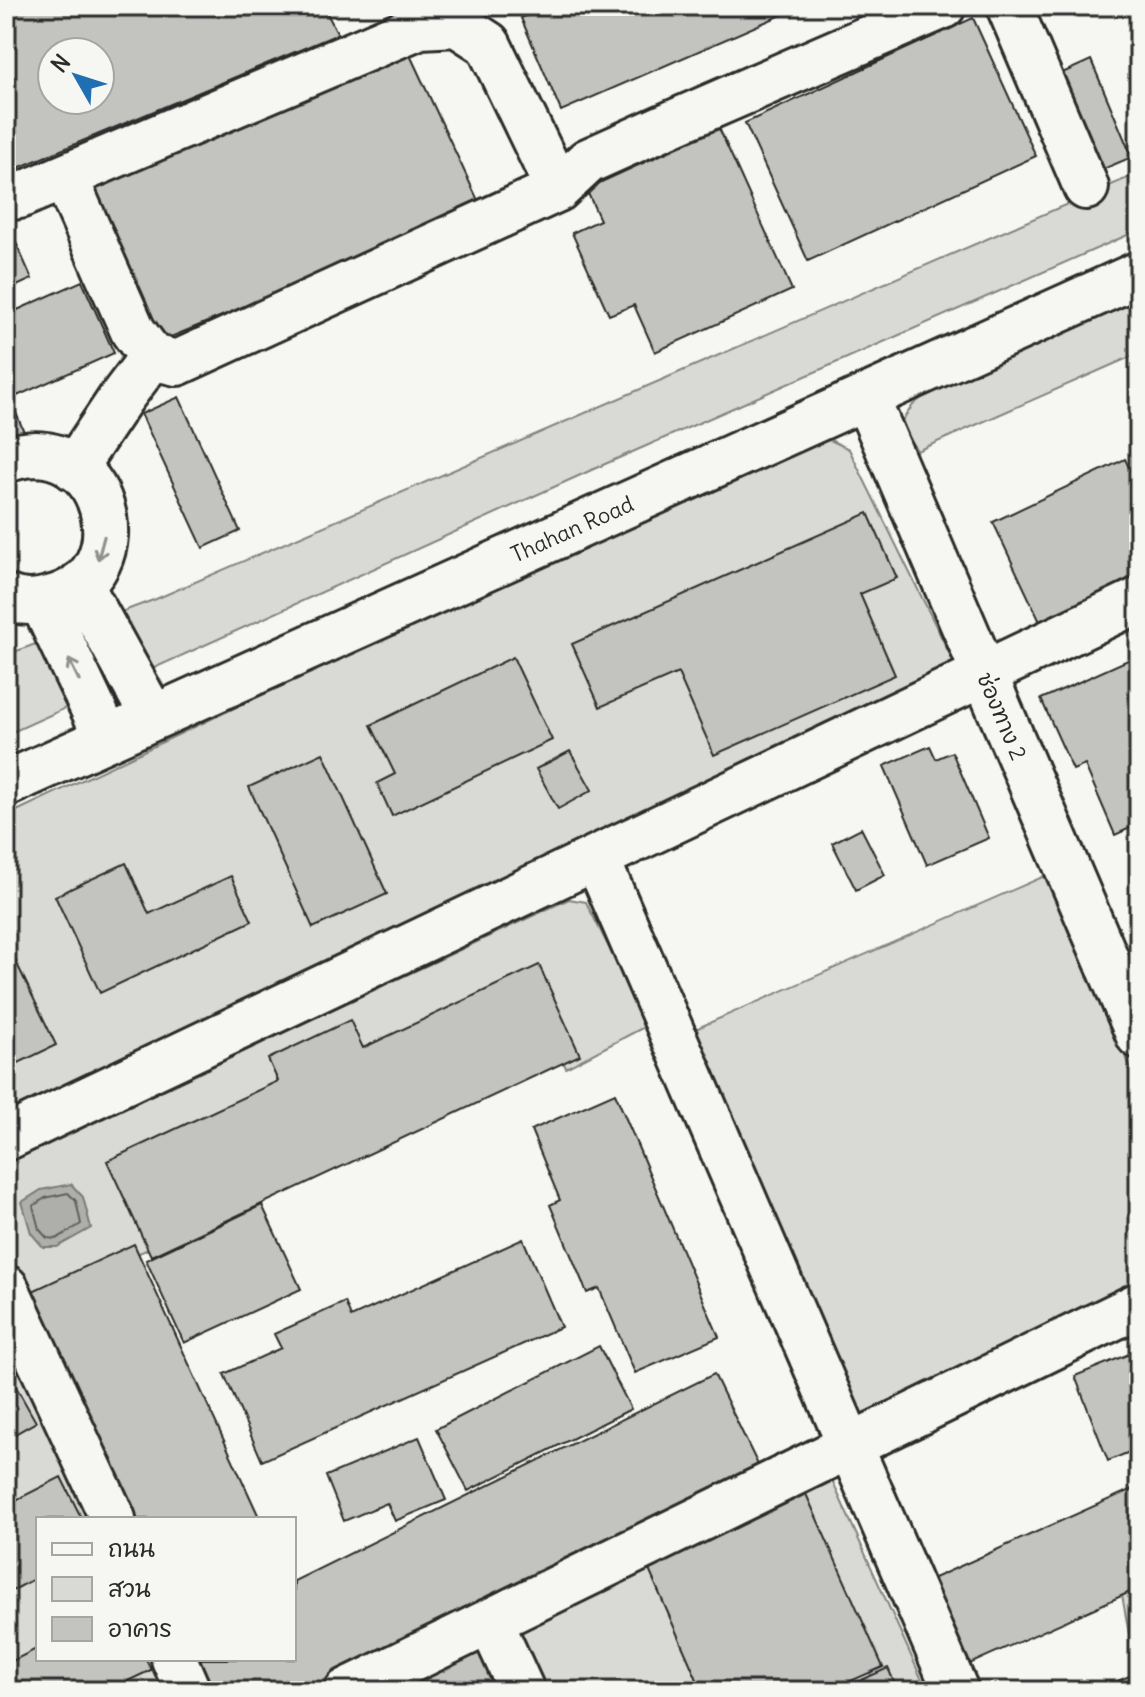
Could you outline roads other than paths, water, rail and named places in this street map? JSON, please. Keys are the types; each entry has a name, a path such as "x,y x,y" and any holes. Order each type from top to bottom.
{"main road":[{"path":"65,177 133,331 152,357 177,363 558,189 588,161 943,6"},
{"path":"1009,6 1086,187"},
{"path":"6,198 19,196 420,26 453,15 488,44 558,189"},
{"name":"Thahan Road","path":"6,784 1139,274"},
{"path":"74,468 152,357"},
{"name":"ช่องทาง 2","path":"866,397 1139,1036"},
{"path":"6,460 19,455 43,455 66,462 85,476 99,496 106,519 104,543 96,566 43,594"},
{"path":"43,594 153,717"},
{"path":"43,594 107,738"},
{"path":"6,1138 1139,600"},
{"path":"597,859 956,1691"},
{"path":"6,1288 112,1517"},
{"path":"347,1691 1139,1305"},
{"path":"490,1621 522,1691"},
{"path":"175,1661 188,1691"}],"water":[{"path":"71,1184 83,1197 91,1228 57,1247 43,1247 31,1233 22,1202 41,1190"}]}
